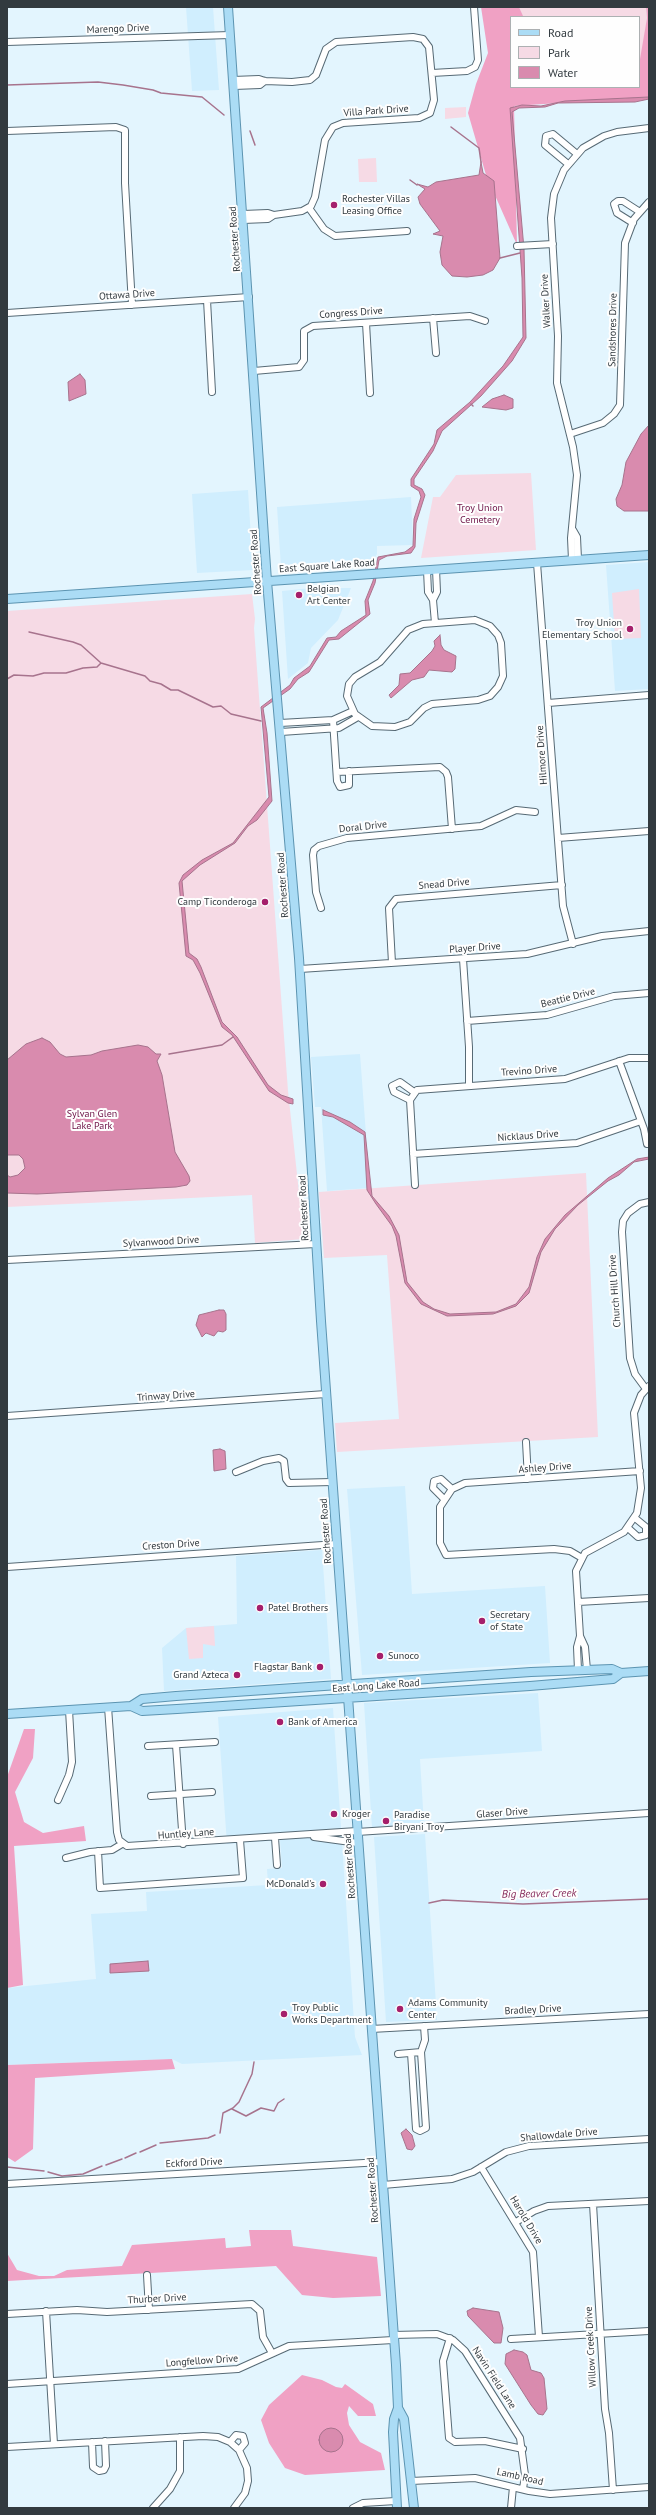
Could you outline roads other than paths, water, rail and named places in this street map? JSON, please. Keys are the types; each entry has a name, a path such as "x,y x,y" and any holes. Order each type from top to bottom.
{"main road":[{"name":"Rochester Road","path":"228,7 254,370 267,581 300,969 332,1482 383,2185 398,2408 394,2420 393,2432 396,2504"},
{"name":"East Square Lake Road","path":"7,599 649,555"},
{"name":"East Long Lake Road","path":"131,1706 142,1699 531,1672 612,1668 621,1673"},
{"path":"597,1680 600,1676 599,1669"},
{"name":"East Long Lake Road","path":"7,1714 131,1706 142,1711 502,1688 612,1679 621,1673 649,1671"},
{"path":"530,1686 528,1680 531,1672"},
{"path":"502,1688 507,1680 505,1674"},
{"path":"381,1683 378,1691 382,1696"},
{"path":"314,1700 319,1694 317,1687"},
{"path":"177,1709 176,1701 181,1696"},
{"name":"Rochester Road","path":"398,2408 404,2419 414,2508"},
{"path":"393,2432 400,2430 406,2435"}],"street":[{"path":"233,83 259,79 265,81 302,81 314,78 326,49 336,42 407,37 420,37 428,44 432,73 467,71 475,67 478,60 474,7"},
{"name":"Marengo Drive","path":"7,42 230,35"},
{"name":"Villa Park Drive","path":"309,208 315,199 325,140 333,127 343,123 425,116 430,113 433,103 432,73"},
{"name":"Walker Drive","path":"575,560 577,537 573,530 573,510 577,475 570,434 557,384 558,330 552,214 554,194 559,179 568,164 577,154 604,136 626,130 649,128"},
{"path":"7,131 123,129 126,137 125,183 132,305"},
{"path":"568,164 545,145 544,140 546,136 553,134 577,154"},
{"path":"632,223 617,213 614,204 618,201 623,201 640,212"},
{"name":"Sandshores Drive","path":"570,434 603,424 614,414 620,405 622,391 624,253 627,234 632,223 649,202"},
{"path":"243,217 268,219 274,215 302,211 309,208 324,229 335,236 407,232"},
{"path":"517,246 553,244"},
{"name":"Ottawa Drive","path":"7,313 249,297"},
{"path":"207,300 212,392"},
{"name":"Congress Drive","path":"254,370 296,368 302,364 304,360 303,334 308,327 470,316 484,321"},
{"path":"433,318 436,353"},
{"path":"366,323 370,394"},
{"name":"Hilmore Drive","path":"537,563 564,911 572,944"},
{"path":"427,570 428,592 433,600 435,623"},
{"path":"433,600 437,592 436,570"},
{"path":"475,620 487,624 493,628 498,635 501,647 503,672 498,687 482,699 432,704 424,708 410,722 400,726 376,727 358,717 353,711 346,691 351,680 380,662 408,630 419,624 475,620"},
{"path":"548,703 649,695"},
{"path":"280,723 333,720 353,711"},
{"path":"281,732 334,728 344,726 358,717"},
{"path":"333,720 338,784 340,787 349,785 349,771"},
{"path":"337,772 435,766 444,769 448,777 452,829"},
{"name":"Doral Drive","path":"321,908 316,892 313,855 317,848 347,838 487,825 520,809 536,812"},
{"path":"558,838 649,831"},
{"name":"Snead Drive","path":"392,963 389,908 396,899 562,885"},
{"name":"Player Drive","path":"300,969 537,953 602,936 649,931"},
{"path":"463,959 468,1021 469,1086"},
{"name":"Beattie Drive","path":"468,1021 546,1015 614,996 649,993"},
{"name":"Trevino Drive","path":"413,1154 412,1096 469,1086 565,1079 619,1061 632,1058 649,1058"},
{"path":"619,1061 641,1121 647,1144"},
{"name":"Nicklaus Drive","path":"413,1154 577,1143 641,1121"},
{"path":"413,1154 415,1185"},
{"name":"Church Hill Drive","path":"647,1388 635,1374 630,1358 622,1232 624,1221 628,1213 640,1204 649,1202"},
{"name":"Sylvanwood Drive","path":"7,1260 316,1244"},
{"path":"583,1670 577,1648 580,1636 576,1571 582,1558 590,1549 612,1540 628,1528 635,1518 641,1499 640,1471 634,1413 638,1400 647,1388"},
{"name":"Trinway Drive","path":"7,1416 326,1394"},
{"path":"526,1442 528,1479"},
{"path":"236,1472 263,1461 279,1458 284,1460 286,1479 289,1483 332,1482"},
{"name":"Ashley Drive","path":"452,1489 469,1483 640,1471"},
{"path":"444,1499 433,1488 434,1481 441,1479 452,1489 444,1499 439,1519 441,1546 446,1555 554,1549 570,1551 582,1558"},
{"path":"628,1528 638,1537 646,1534 646,1527 635,1518"},
{"name":"Creston Drive","path":"7,1567 337,1544"},
{"path":"578,1602 649,1598"},
{"path":"108,1707 117,1832 122,1844"},
{"path":"58,1800 72,1762 69,1710"},
{"path":"148,1746 214,1742"},
{"path":"176,1745 183,1844"},
{"path":"151,1796 212,1792"},
{"name":"Glaser Drive","path":"357,1832 649,1813"},
{"name":"Huntley Lane","path":"66,1858 115,1849 122,1844 132,1847 357,1832"},
{"name":"Huntley Lane","path":"310,1836 322,1840 338,1839 358,1843"},
{"path":"275,1838 277,1865"},
{"path":"98,1851 100,1888 243,1878 240,1840"},
{"name":"Bradley Drive","path":"371,2030 649,2014"},
{"path":"411,2053 416,2129 420,2131 426,2128 420,2052 425,2040 424,2026"},
{"path":"398,2054 420,2052"},
{"path":"413,2093 424,2092"},
{"name":"Shallowdale Drive","path":"383,2185 445,2181 464,2176 506,2152 529,2146 649,2139"},
{"name":"Eckford Drive","path":"7,2184 381,2162"},
{"name":"Harold Drive","path":"481,2167 516,2222 534,2256 539,2337"},
{"path":"516,2222 544,2207 649,2201"},
{"name":"Willow Creek Drive","path":"593,2204 604,2409 608,2430 613,2490"},
{"path":"147,2275 149,2310"},
{"name":"Thurber Drive","path":"7,2314 83,2310 107,2312 255,2305 260,2311 264,2337 272,2353"},
{"path":"46,2311 54,2444"},
{"path":"511,2339 649,2331"},
{"path":"393,2338 428,2333 450,2338 443,2361 449,2438 455,2442 485,2441 523,2449"},
{"name":"Longfellow Drive","path":"7,2384 238,2369 251,2366 272,2353 294,2346 393,2338"},
{"name":"Navin Field Lane","path":"450,2338 470,2357 515,2429 523,2449 525,2475 523,2489"},
{"path":"7,2447 209,2435 230,2442 239,2450 246,2464 248,2481 243,2497 234,2508"},
{"path":"230,2442 236,2435 243,2436 245,2443 239,2450"},
{"path":"153,2508 176,2481 180,2471 180,2437"},
{"path":"92,2442 93,2468 99,2471 106,2466 105,2441"},
{"name":"Lamb Road","path":"411,2481 475,2478 550,2494 649,2487"},
{"path":"511,2508 513,2487"},
{"path":"353,2508 363,2503 396,2504"}],"water":[{"path":"649,97 649,99 635,102 558,103 545,107 519,108 512,112 524,249 526,338 512,361 481,396 442,431 433,451 414,479 414,485 422,489 425,495 416,523 415,547 411,553 387,556 379,560 375,583 368,600 370,614 339,639 329,640 309,672 298,679 290,689 263,708 267,733 272,801 257,820 248,826 235,843 200,865 182,881 189,953 197,959 201,967 222,1022 237,1037 268,1085 281,1095 293,1099 293,1104 288,1103 269,1091 232,1035 222,1027 200,973 193,960 186,956 179,883 183,875 202,860 233,843 269,797 261,707 290,685 294,678 310,666 327,638 336,637 341,631 366,615 365,601 373,581 378,557 405,552 413,546 414,519 421,497 419,491 411,486 411,479 434,444 437,430 470,402 503,366 523,337 522,278 510,108 522,105 541,106 565,101"},
{"path":"481,162 483,173 494,181 500,258 493,270 483,275 467,277 452,276 442,265 440,252 443,236 433,234 440,231 420,204 418,197 425,189 417,184 428,187 436,182 479,175"},
{"path":"80,374 85,380 86,394 69,401 68,382"},
{"path":"504,395 513,399 513,408 506,410 482,407 492,399"},
{"path":"649,425 649,511 624,511 617,506 616,499 622,485 626,462 641,434"},
{"path":"440,635 441,645 444,650 456,656 455,669 452,672 429,670 424,677 412,680 391,698 389,695 399,685 400,674 410,673 432,651 435,646 434,641"},
{"path":"42,1038 50,1042 60,1054 66,1057 91,1055 102,1051 138,1045 148,1047 156,1054 161,1054 157,1061 162,1075 175,1152 189,1176 190,1181 187,1185 176,1187 37,1194 7,1193 7,1175 10,1177 18,1175 25,1168 23,1159 19,1155 7,1155 7,1060 26,1044"},
{"path":"323,1110 350,1122 365,1132 372,1196 389,1216 399,1235 407,1282 423,1302 434,1309 450,1314 496,1312 516,1304 529,1287 537,1257 545,1239 565,1215 608,1178 637,1159 649,1157 649,1159 634,1162 619,1175 608,1181 578,1205 555,1229 541,1252 529,1293 516,1306 493,1314 447,1316 421,1304 405,1283 396,1236 392,1226 367,1190 364,1135 333,1117 323,1115"},
{"path":"224,1310 226,1314 226,1330 223,1332 218,1331 214,1336 206,1333 202,1337 196,1325 199,1315"},
{"path":"220,1449 225,1451 226,1469 214,1471 213,1450"},
{"path":"148,1961 149,1971 110,1973 110,1964"},
{"path":"406,2129 412,2135 415,2146 412,2150 407,2149 401,2133"},
{"path":"473,2308 499,2312 503,2328 501,2343 494,2343 468,2316 467,2311"},
{"path":"514,2350 523,2352 527,2355 531,2370 541,2373 544,2378 547,2409 543,2415 538,2414 531,2405 505,2364 506,2354"},
{"path":"331,2428 339,2432 343,2440 339,2448 331,2452 323,2448 319,2440 323,2432"}],"waterway":[{"path":"7,85 98,82 123,85 153,90 161,93 202,97 224,115"},
{"path":"451,127 479,148 481,162"},
{"path":"250,131 255,145"},
{"path":"410,180 417,185"},
{"path":"500,258 520,253"},
{"path":"29,632 81,645 101,663 145,676 150,681 161,684 171,690 178,690 213,707 221,706 231,714 261,721"},
{"path":"7,679 14,675 33,676 44,673 66,673 83,668 97,667 101,663"},
{"path":"169,1054 222,1045 233,1037"},
{"name":"Big Beaver Creek","path":"429,1903 443,1900 523,1904 649,1899"},
{"name":"Big Beaver Creek","path":"220,2133 223,2113 233,2108 239,2102 252,2074 254,2062"},
{"path":"232,2109 246,2116 261,2108 274,2111 278,2103 284,2099"},
{"name":"Big Beaver Creek","path":"160,2143 208,2138 215,2135"},
{"name":"Big Beaver Creek","path":"140,2152 156,2145"},
{"name":"Big Beaver Creek","path":"125,2158 136,2153"},
{"name":"Big Beaver Creek","path":"106,2165 122,2159"},
{"name":"Big Beaver Creek","path":"48,2172 62,2176 83,2174 102,2166"},
{"name":"Big Beaver Creek","path":"7,2167 44,2171"}],"place":[{"name":"Rochester Villas Leasing Office","path":"334,205"},
{"name":"Belgian Art Center","path":"299,595"},
{"name":"Troy Union Elementary School","path":"630,629"},
{"name":"Camp Ticonderoga","path":"265,902"},
{"name":"Patel Brothers","path":"260,1608"},
{"name":"Secretary of State","path":"482,1621"},
{"name":"Sunoco","path":"380,1656"},
{"name":"Flagstar Bank","path":"320,1667"},
{"name":"Grand Azteca","path":"237,1675"},
{"name":"Bank of America","path":"280,1722"},
{"name":"Kroger","path":"334,1814"},
{"name":"Paradise Biryani Troy","path":"386,1821"},
{"name":"McDonald's","path":"323,1884"},
{"name":"Adams Community Center","path":"400,2009"},
{"name":"Troy Public Works Department","path":"284,2014"}],"park label":[{"name":"Troy Union Cemetery","path":"480,514"},
{"name":"Sylvan Glen Lake Park","path":"92,1120"}]}
